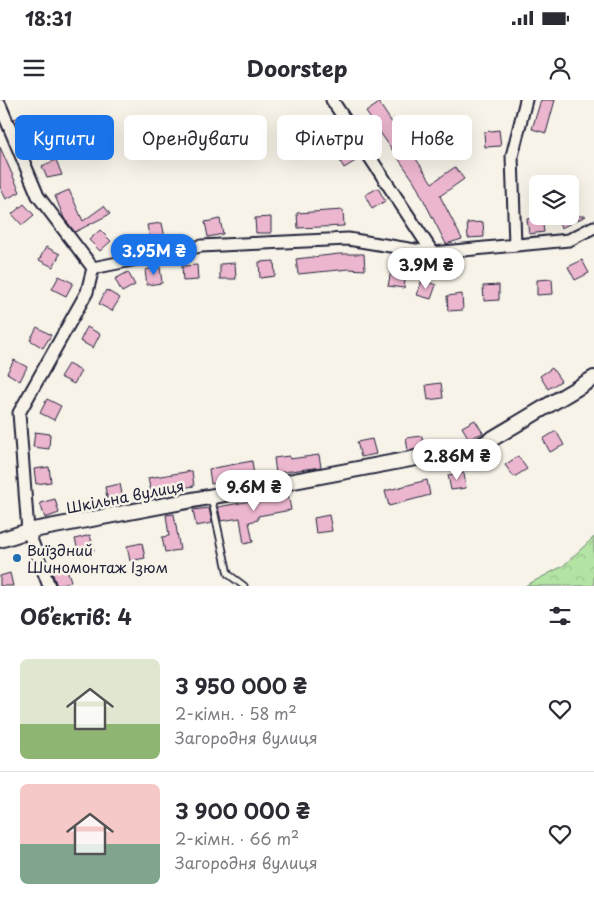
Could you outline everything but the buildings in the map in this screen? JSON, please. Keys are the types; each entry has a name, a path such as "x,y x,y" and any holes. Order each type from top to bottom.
{"street":[{"path":"332,100 433,254"},
{"path":"515,245 512,156 526,100"},
{"path":"0,105 38,196 93,268"},
{"path":"93,268 201,246 348,238 433,254 569,240 594,227"},
{"path":"49,586 28,531 19,413 87,292 93,268"},
{"name":"Шкільна вулиця","path":"0,540 28,531 480,446 594,378"}],"lane":[{"path":"211,497 228,574 244,586"}],"green space":[{"path":"594,537 594,586 525,586 563,566"}],"place":[{"name":"Виїздний Шиномонтаж Ізюм","path":"17,558"}]}
